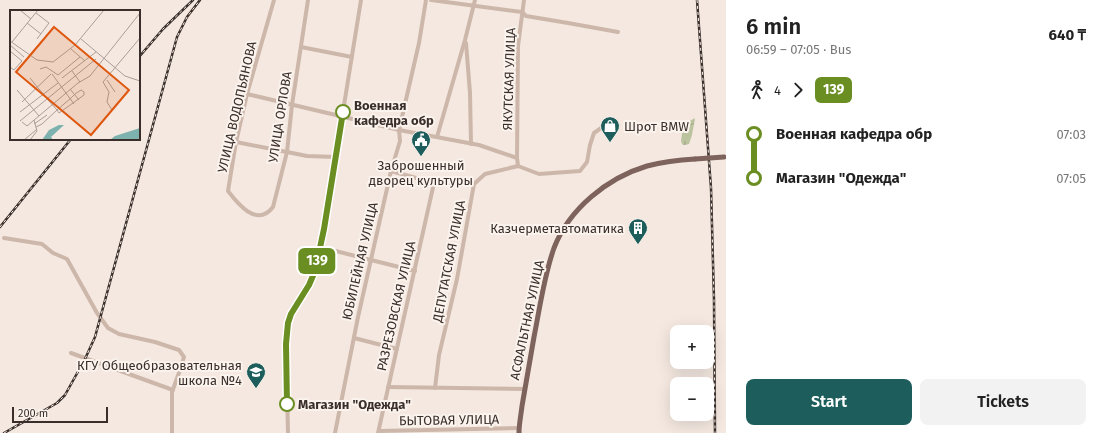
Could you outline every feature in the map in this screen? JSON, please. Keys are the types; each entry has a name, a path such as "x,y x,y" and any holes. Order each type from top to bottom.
{"main road":[{"name":"АСФАЛЬТНАЯ УЛИЦА","path":"519,431 525,389 547,272 555,247 569,221 586,202 610,183 622,176 653,165 680,160 725,157"}],"street":[{"name":"УЛИЦА ВОДОПЬЯНОВА","path":"246,212 228,191 236,142 247,94 274,0"},
{"name":"УЛИЦА ОРЛОВА","path":"246,212 262,215 269,212 273,207 287,152 300,47 308,0"},
{"path":"288,433 286,344 288,323 295,306 309,285 315,271 324,229 361,0"},
{"name":"ЮБИЛЕЙНАЯ УЛИЦА","path":"335,433 371,260 391,171 400,141 399,130 419,43 426,0"},
{"path":"431,0 522,12 526,16 618,32"},
{"path":"437,138 475,0"},
{"name":"ЯКУТСКАЯ УЛИЦА","path":"518,166 518,46 524,0"},
{"path":"465,40 470,93 471,144"},
{"path":"300,47 352,57"},
{"path":"247,94 399,130 479,145 517,158"},
{"path":"518,166 539,174 580,171 587,162 590,144 594,133 604,126"},
{"path":"236,142 307,156 336,157"},
{"name":"ДЕПУТАТСКАЯ УЛИЦА","path":"435,388 439,355 457,279 474,184 484,174 518,166"},
{"path":"391,171 434,183 474,184"},
{"name":"РАЗРЕЗОВСКАЯ УЛИЦА","path":"378,432 434,183"},
{"path":"4,238 42,244 53,253 67,259 108,328 119,334 155,342 179,350 184,357 172,392 172,433"},
{"path":"320,248 414,271"},
{"path":"354,338 397,349"},
{"path":"71,353 173,390"},
{"name":"АСФАЛЬТНАЯ УЛИЦА","path":"388,387 525,389"},
{"name":"БЫТОВАЯ УЛИЦА","path":"378,432 519,431"}],"green space":[{"path":"695,118 689,144 684,145 681,141 683,126"}],"railway":[{"path":"140,56 163,29 193,0"},
{"path":"4,433 57,403 65,395 85,359 95,337 177,37 187,17 200,0"},
{"path":"697,0 711,188 715,433"},
{"path":"0,227 70,140"}],"bus line":[{"name":"139","path":"287,404 286,334 288,323 295,306 309,285 315,271 324,229 343,112"}],"place":[{"name":"Военная кафедра обр","path":"343,112"},
{"name":"Шрот BMW","path":"610,143"},
{"name":"Заброшенный дворец культуры","path":"421,157"},
{"name":"Казчерметавтоматика","path":"638,245"},
{"name":"КГУ Общеобразовательная школа №4","path":"256,389"},
{"name":"Магазин \"Одежда\"","path":"287,404"}]}
